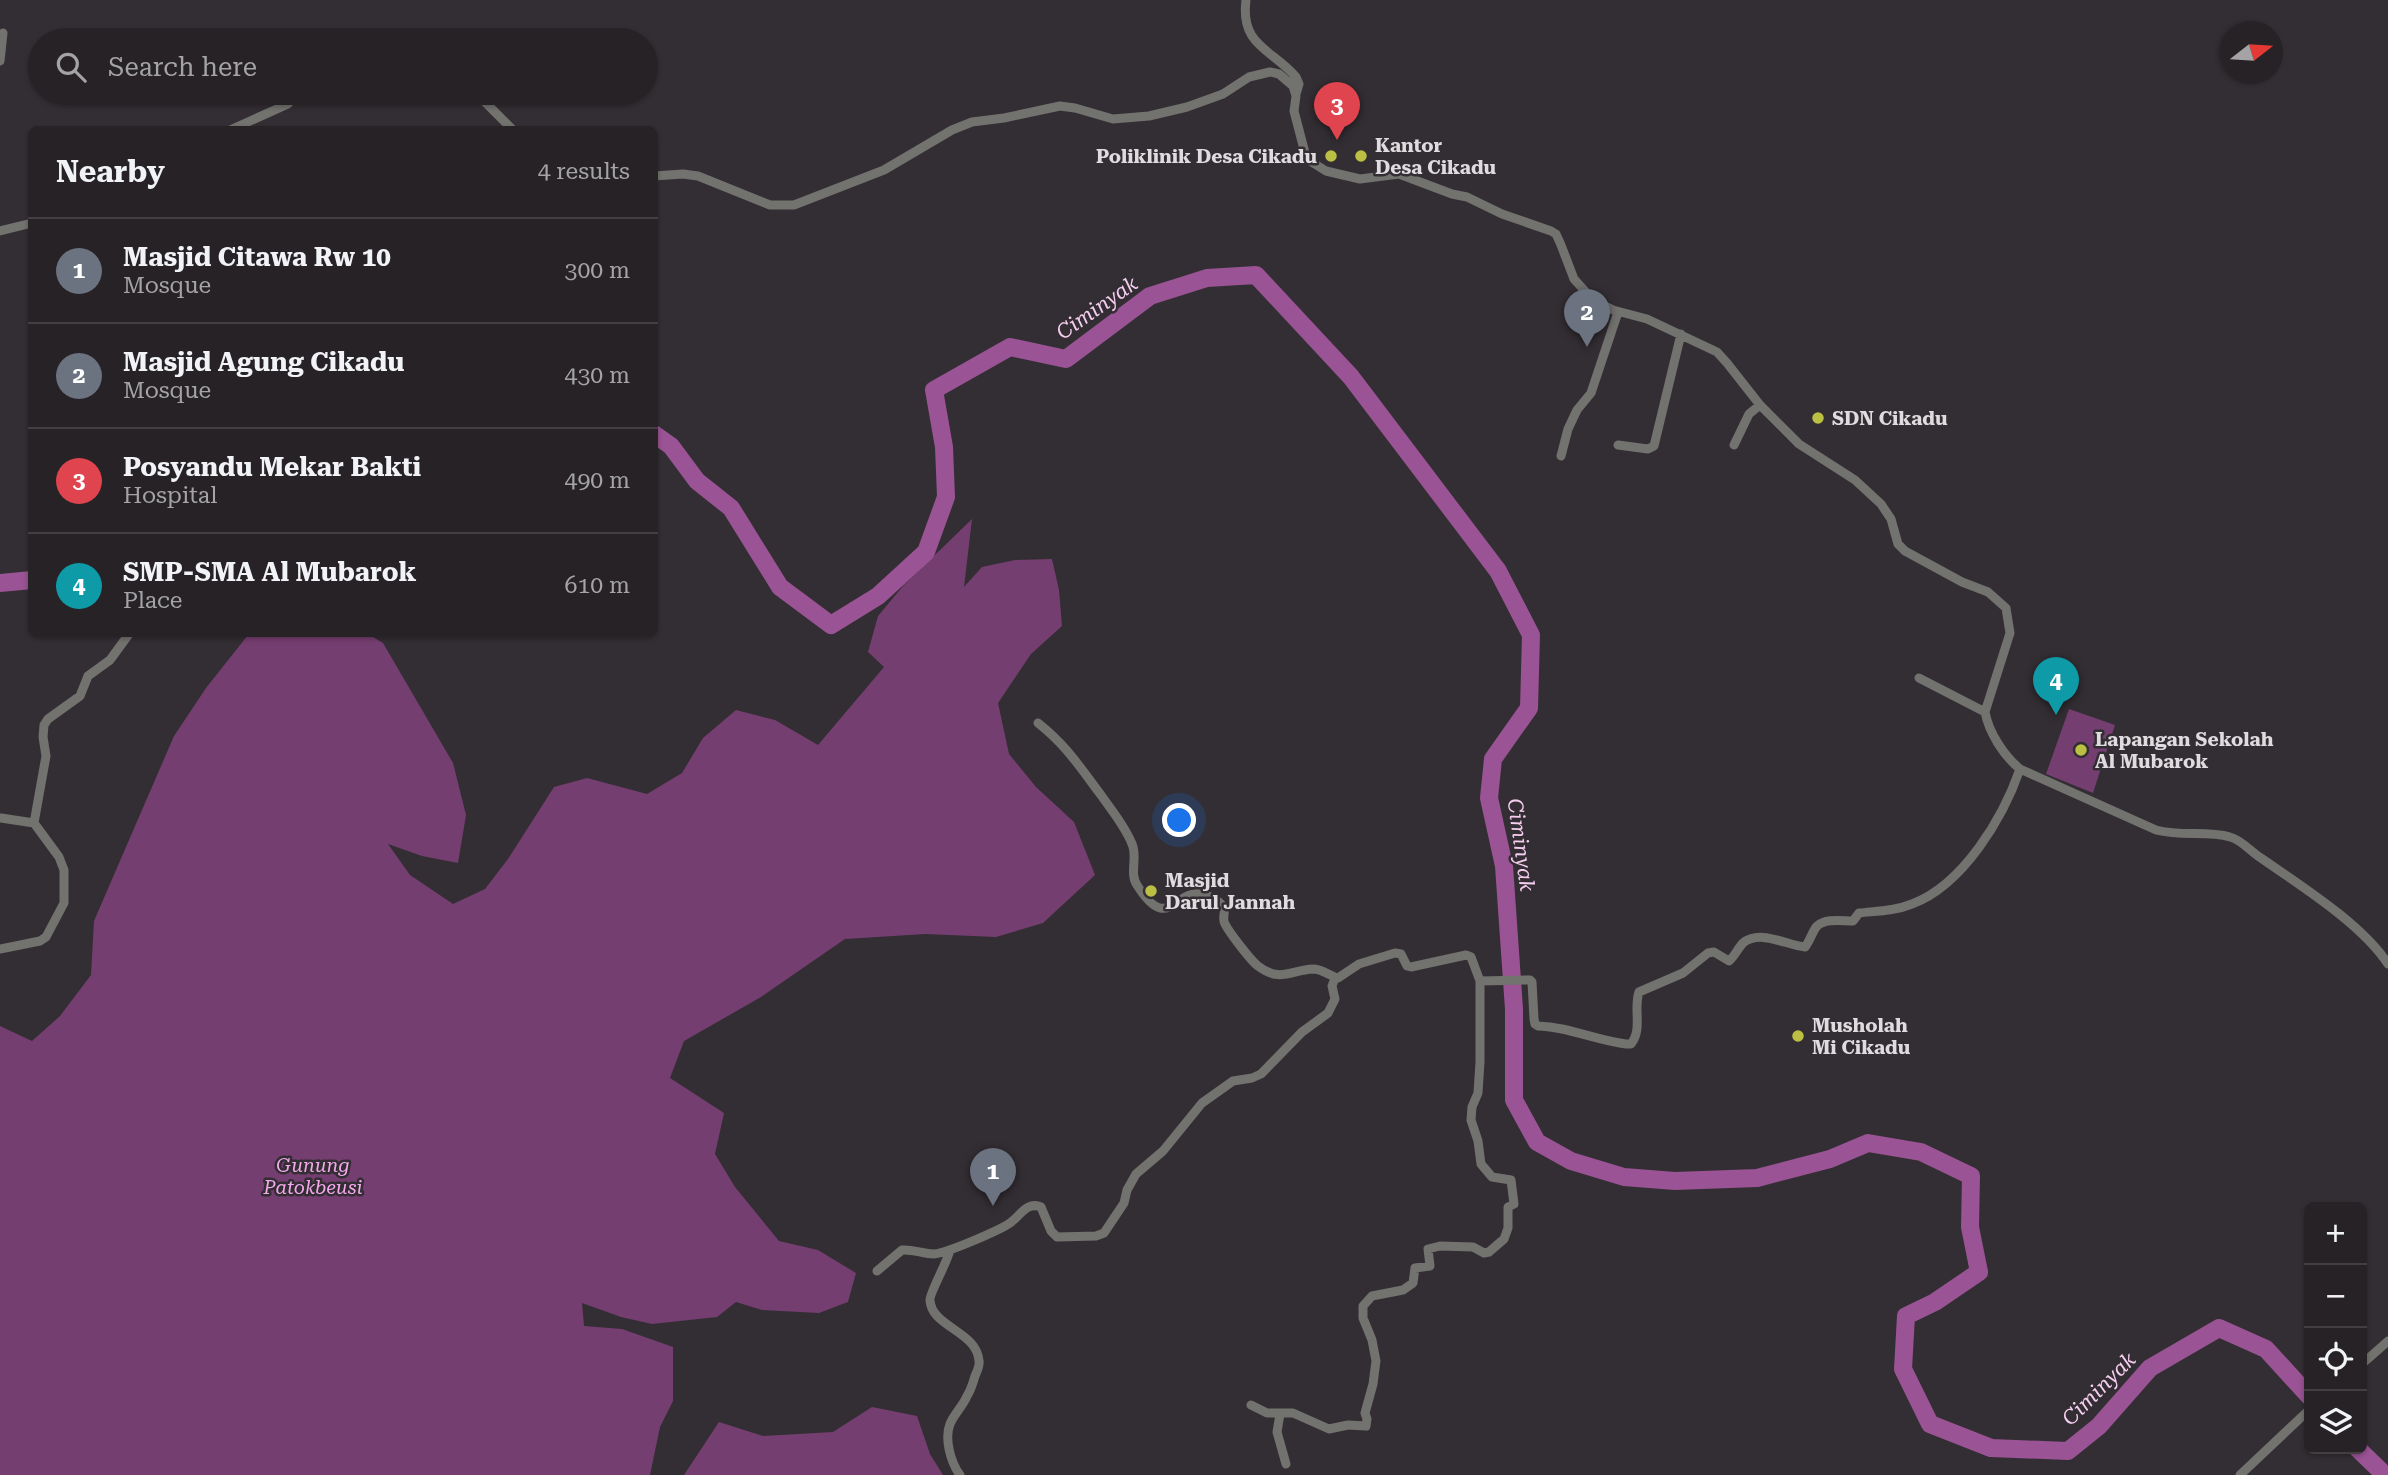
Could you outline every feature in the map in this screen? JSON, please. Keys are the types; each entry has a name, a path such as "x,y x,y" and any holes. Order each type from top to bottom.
{"street":[{"path":"1246,0 1245,21 1251,37 1296,77 1299,84 1294,111 1305,153 1310,161 1326,171 1360,179 1399,174 1467,197 1502,214 1556,234 1574,279 1602,306 1647,319 1717,352 1760,405 1799,444 1846,473 1881,504 1891,519 1898,544 1905,551 1962,582 1988,592 2006,608 2010,633 1985,712 1987,722 2005,754 2020,769 2156,830 2173,834 2235,838 2306,889 2376,947 2388,964"},
{"path":"0,61 3,33"},
{"path":"658,176 698,176 770,205 794,205 884,170 952,130 972,122 1060,106 1113,119 1149,116 1187,107 1223,94 1249,77 1270,72 1287,78 1296,96"},
{"path":"239,126 286,105"},
{"path":"488,105 509,126"},
{"path":"0,231 28,224"},
{"path":"1561,456 1568,429 1577,411 1591,393 1618,312"},
{"path":"1618,445 1648,449 1654,446 1681,334"},
{"path":"1734,445 1749,414 1760,405"},
{"path":"34,823 46,756 44,725 48,719 80,696 88,676 110,660 127,637"},
{"path":"1920,678 1985,712"},
{"path":"1038,723 1060,741 1078,761 1124,827 1134,848 1135,881 1152,904 1168,908 1191,895 1205,894 1222,905 1224,924 1261,968 1283,976 1315,969 1335,978 1342,977 1359,964 1395,953 1401,954 1410,967 1457,957 1471,957 1480,981 1478,1093 1472,1107 1471,1120 1478,1141 1481,1164 1492,1177 1511,1180 1514,1205 1508,1207 1508,1228 1504,1239 1489,1252 1483,1253 1473,1247 1428,1248 1430,1266 1416,1268 1413,1283 1403,1290 1372,1296 1363,1306 1363,1318 1372,1340 1376,1361 1365,1413 1366,1426 1348,1425 1329,1429 1293,1413 1267,1413 1251,1405"},
{"path":"1480,981 1530,980 1535,1024 1632,1044 1636,1039 1639,992 1683,973 1709,953 1729,961 1742,944 1763,937 1805,947 1816,927 1831,920 1853,921 1859,913 1910,905 1940,890 1959,870 2000,816 2020,769"},
{"path":"0,949 40,941 46,937 64,902 64,870 59,857 34,823 1,818"},
{"path":"877,1271 902,1250 933,1254 950,1251 1010,1223 1035,1205 1041,1207 1051,1231 1057,1237 1096,1237 1104,1233 1124,1202 1136,1174 1163,1151 1202,1103 1233,1081 1252,1079 1261,1074 1302,1032 1328,1013 1335,999 1332,986 1335,978"},
{"path":"950,1251 929,1300 932,1310 943,1321 974,1344 980,1364 968,1395 951,1421 948,1432 953,1466 960,1475"},
{"path":"2367,1360 2388,1342"},
{"path":"1280,1414 1277,1432 1286,1464"},
{"path":"2240,1475 2304,1414"}],"green space":[{"name":"Gunung Patokbeusi","path":"972,519 964,587 982,567 1015,560 1052,559 1059,590 1062,626 1031,654 998,703 1009,754 1036,787 1074,822 1095,875 1043,923 996,937 925,934 845,939 761,997 684,1041 670,1078 724,1113 715,1154 735,1187 779,1241 818,1250 856,1273 848,1302 819,1313 762,1310 736,1302 717,1317 652,1324 621,1317 582,1303 584,1326 622,1329 673,1347 673,1401 660,1427 650,1475 0,1475 0,1026 32,1041 60,1016 91,975 94,921 174,736 206,688 246,637 373,637 383,643 453,763 466,815 458,863 422,856 388,844 410,875 453,904 485,889 508,859 554,787 587,778 647,794 682,773 703,738 736,710 775,720 818,745 884,667 868,652 878,616 903,586"},
{"name":"Lapangan Sekolah Al Mubarok","path":"2069,709 2115,725 2093,793 2046,774"},
{"path":"872,1407 917,1416 930,1454 943,1475 684,1475 719,1422 763,1436 833,1432"}],"waterway":[{"name":"Ciminyak","path":"658,437 671,446 697,481 731,508 780,587 831,625 878,596 926,552 946,497 944,447 934,390 1010,347 1066,359 1150,296 1207,278 1256,275 1351,377 1498,571 1531,635 1529,708 1493,759 1489,798 1504,866 1514,1009 1514,1100 1537,1142 1571,1161 1624,1177 1675,1181 1757,1178 1830,1159 1868,1143 1921,1152 1971,1176 1970,1227 1979,1272 1935,1302 1906,1316 1903,1369 1930,1424 1991,1448 2068,1451 2099,1426 2150,1368 2219,1328 2266,1349 2304,1391"},
{"name":"Ciminyak","path":"0,583 28,580"},
{"name":"Ciminyak","path":"2363,1454 2385,1475"}],"place":[{"name":"Posyandu Mekar Bakti","path":"1337,140"},
{"name":"Poliklinik Desa Cikadu","path":"1331,156"},
{"name":"Kantor Desa Cikadu","path":"1361,156"},
{"name":"Masjid Agung Cikadu","path":"1587,347"},
{"name":"SDN Cikadu","path":"1818,418"},
{"name":"SMP-SMA Al Mubarok","path":"2056,715"},
{"name":"Lapangan Sekolah Al Mubarok","path":"2081,750"},
{"name":"Masjid Darul Jannah","path":"1151,891"},
{"name":"Musholah Mi Cikadu","path":"1798,1036"},
{"name":"Masjid Citawa Rw 10","path":"993,1206"}]}
